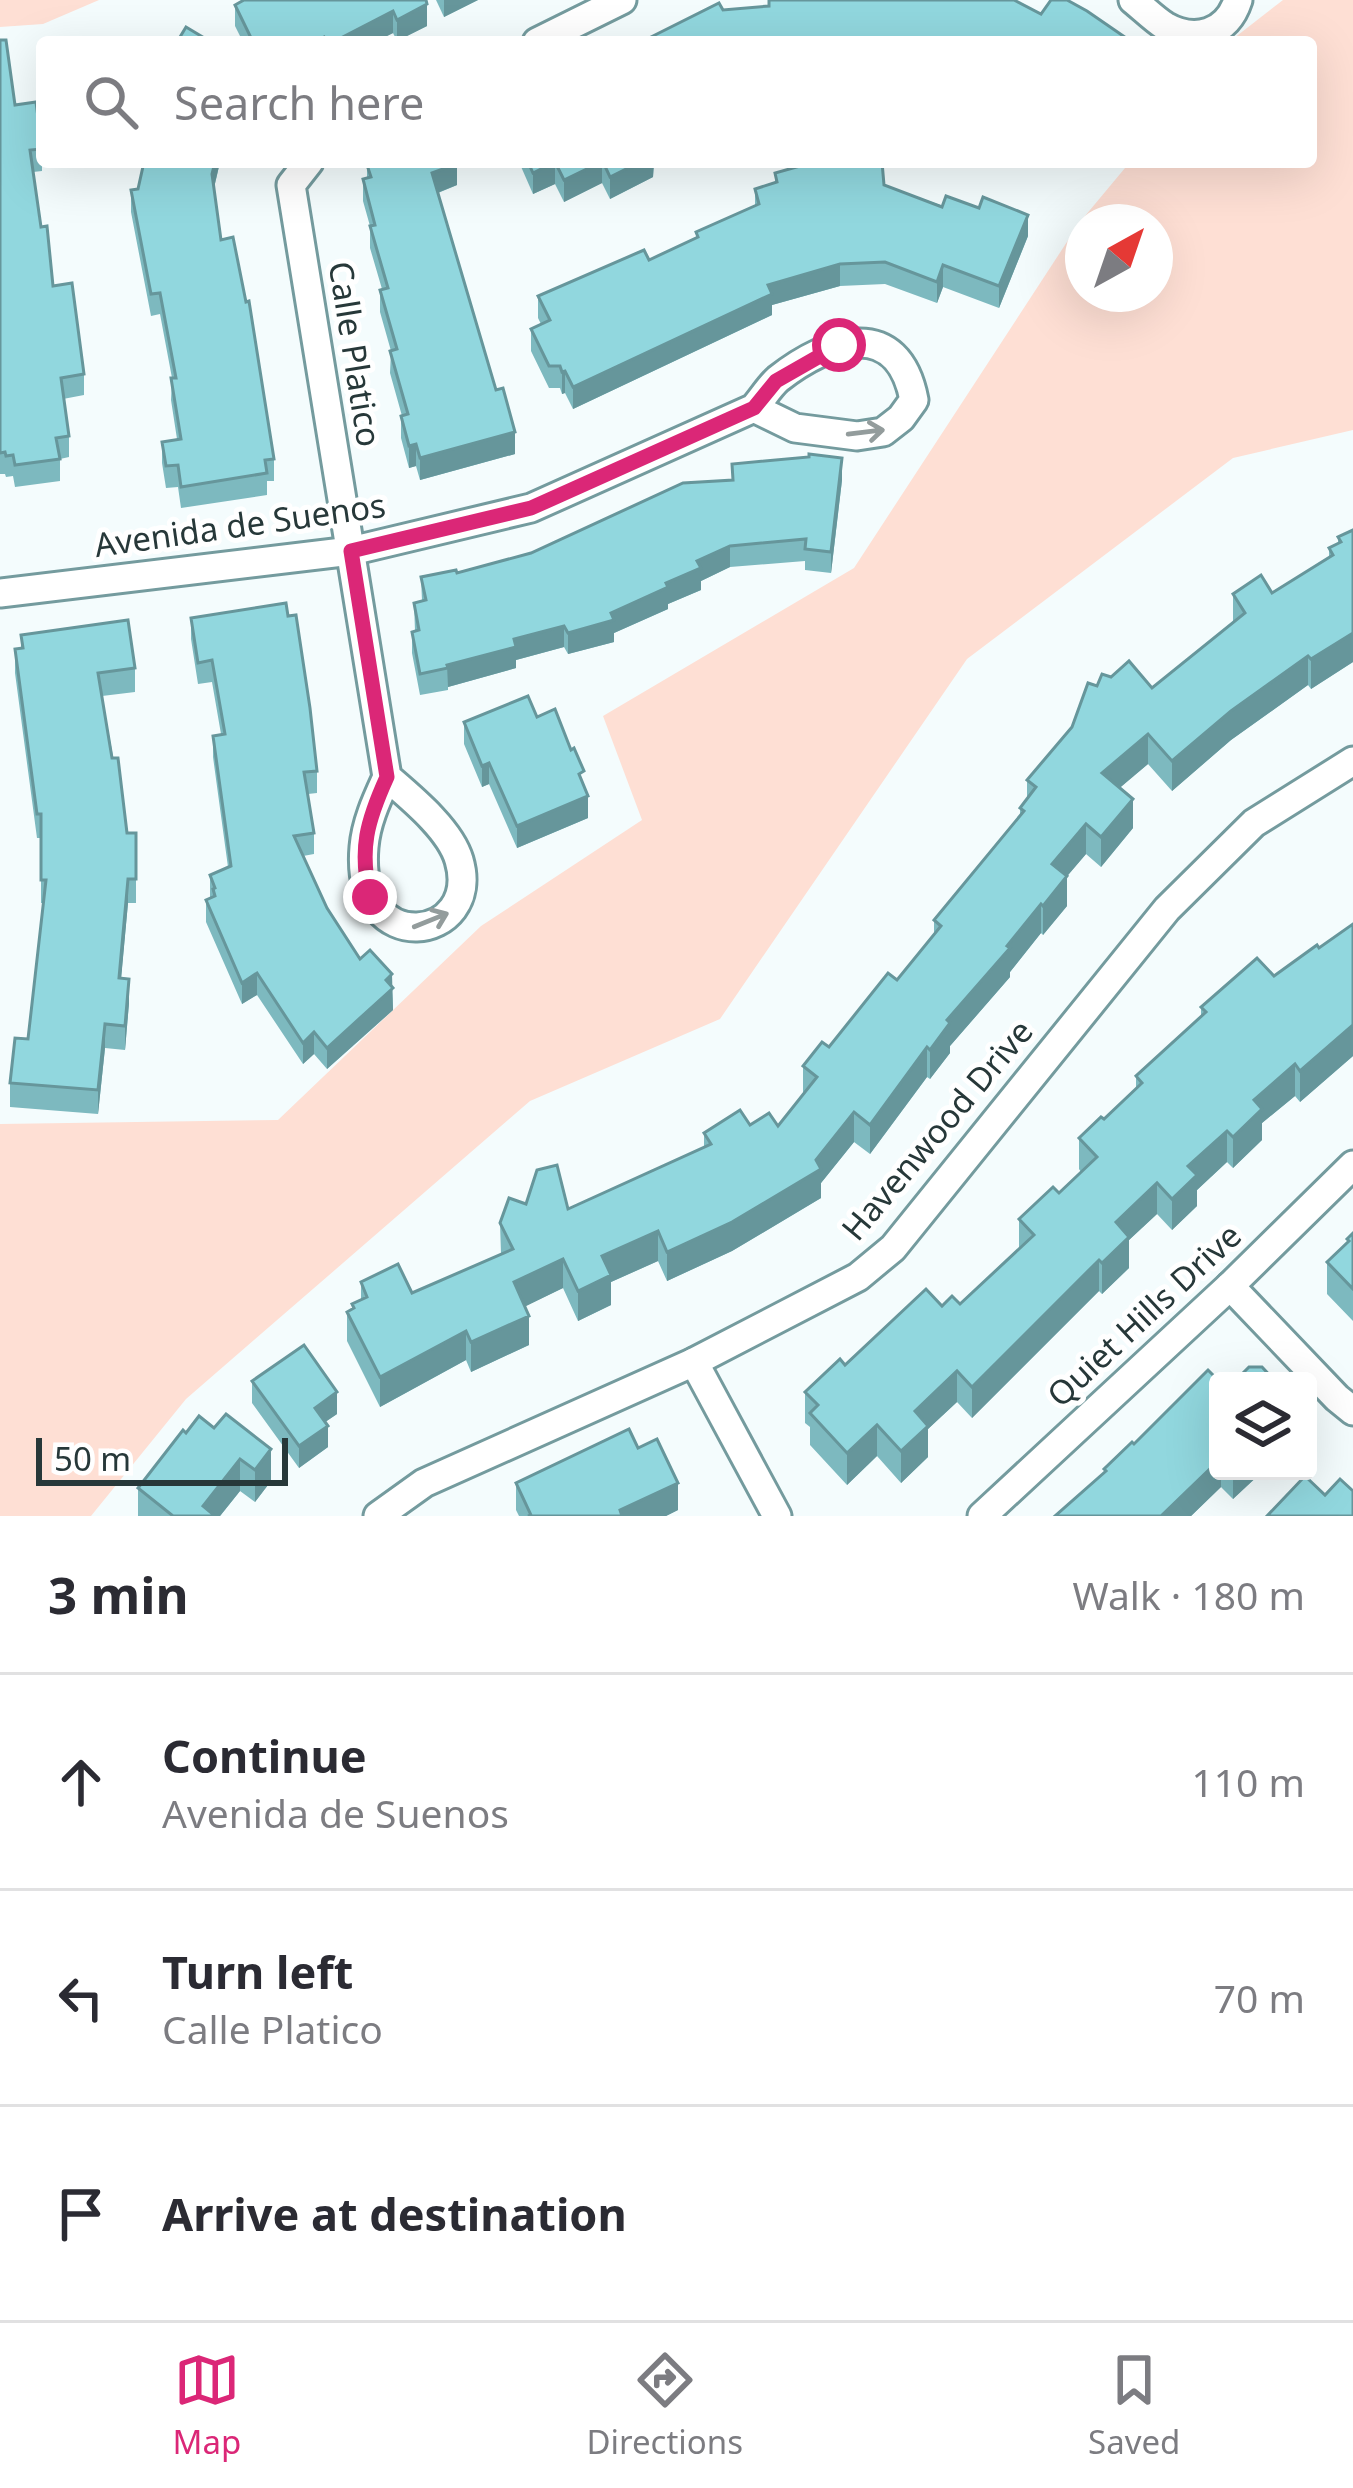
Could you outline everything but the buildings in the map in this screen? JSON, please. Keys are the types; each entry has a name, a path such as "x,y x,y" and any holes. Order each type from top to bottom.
{"street":[{"path":"549,36 622,0"},
{"path":"1133,0 1165,26 1190,36"},
{"path":"1195,36 1216,30 1234,12 1238,0"},
{"name":"Calle Platico","path":"305,168 291,184 387,777 371,811 365,874 370,897 386,919 406,928 431,925 450,913 461,890 459,859 441,830 387,777"},
{"name":"Avenida de Suenos","path":"0,593 351,551 531,508 754,408 776,381 839,345 872,343 899,358 910,378 914,400 883,432 856,436 795,428 754,408"},
{"name":"Havenwood Drive","path":"378,1516 424,1483 694,1362 858,1277 893,1248 1168,909 1254,823 1353,761"},
{"name":"Quiet Hills Drive","path":"982,1516 1353,1165"},
{"path":"1230,1286 1353,1412"},
{"path":"694,1362 777,1516"}],"shaded area":[{"path":"0,0 99,0 43,24 0,27"},
{"path":"1283,0 1353,0 1353,430 1233,458 967,659 720,1019 530,1101 186,1399 91,1516 0,1516 0,1124 278,1120 481,926 642,820 603,716 854,568 1065,245 1065,312 1173,312 1173,204 1095,204 1125,168 1317,168 1317,36 1237,36"}],"route":[{"path":"370,897 364,847 371,811 387,777 351,551 531,508 754,408 776,381 839,345"}]}
